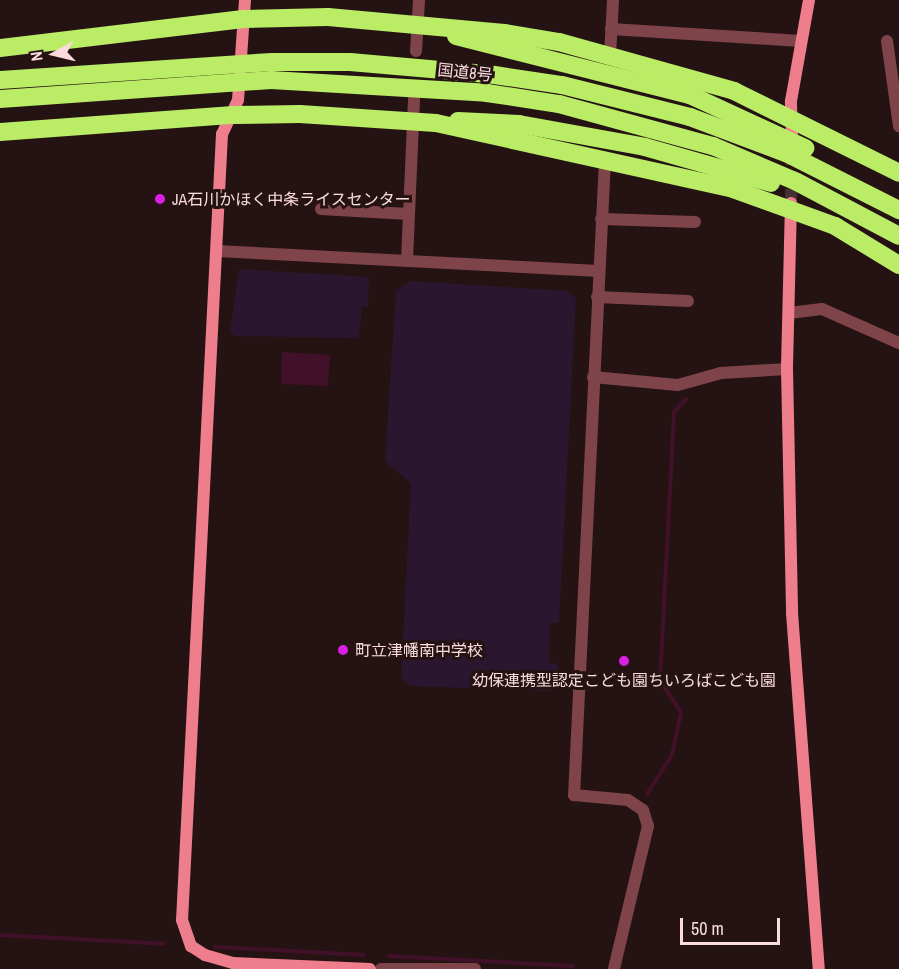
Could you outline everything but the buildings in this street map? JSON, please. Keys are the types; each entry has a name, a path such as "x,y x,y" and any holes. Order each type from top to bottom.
{"highway":[{"path":"0,48 245,19 328,17 515,34 610,56 734,91 792,127 899,173"},
{"path":"425,26 690,95 807,149 899,199"},
{"name":"国道8号","path":"0,80 209,63 272,62 350,62 488,74 632,100 690,117 786,153 899,210"},
{"name":"国道8号","path":"0,99 210,82 271,80 487,93 627,121 713,146 787,177 899,236"},
{"path":"0,132 233,115 300,114 413,122 519,124 676,154 762,179 880,236 899,236"},
{"path":"436,123 791,204 835,226 899,265"}],"street":[{"path":"245,0 238,100 233,115 222,134 182,920 191,946 205,955 233,963 370,969"},
{"path":"416,51 425,26 419,0"},
{"path":"610,56 613,0"},
{"path":"792,127 791,101 808,0"},
{"path":"611,29 801,41"},
{"path":"887,40 899,126"},
{"path":"407,260 414,99"},
{"path":"604,160 574,795 628,800 643,810 648,826 614,969"},
{"path":"791,204 787,369 792,614 819,969"},
{"path":"321,209 409,214"},
{"path":"601,219 694,222"},
{"path":"217,250 598,271"},
{"path":"597,297 688,301"},
{"path":"789,313 822,309 899,343"},
{"path":"594,377 678,385 721,373 787,369"},
{"path":"381,969 475,969"}],"shaded area":[{"path":"239,269 369,277 368,307 362,307 359,338 235,336 230,332"},
{"path":"411,281 568,291 576,298 559,623 550,623 549,663 558,664 557,686 549,691 410,686 401,678 411,483 385,461 396,291"},
{"path":"282,352 330,355 328,386 281,384"}],"waterway":[{"path":"647,794 672,755 681,712 660,681 674,412 686,399"},
{"path":"0,935 164,944"},
{"path":"215,947 364,955"},
{"path":"389,956 573,966"}],"tunnel":[{"path":"791,201 792,151"}],"place":[{"name":"JA石川かほく中条ライスセンター","path":"160,199"},
{"name":"町立津幡南中学校","path":"343,650"},
{"name":"幼保連携型認定こども園ちいろばこども園","path":"624,661"}]}
